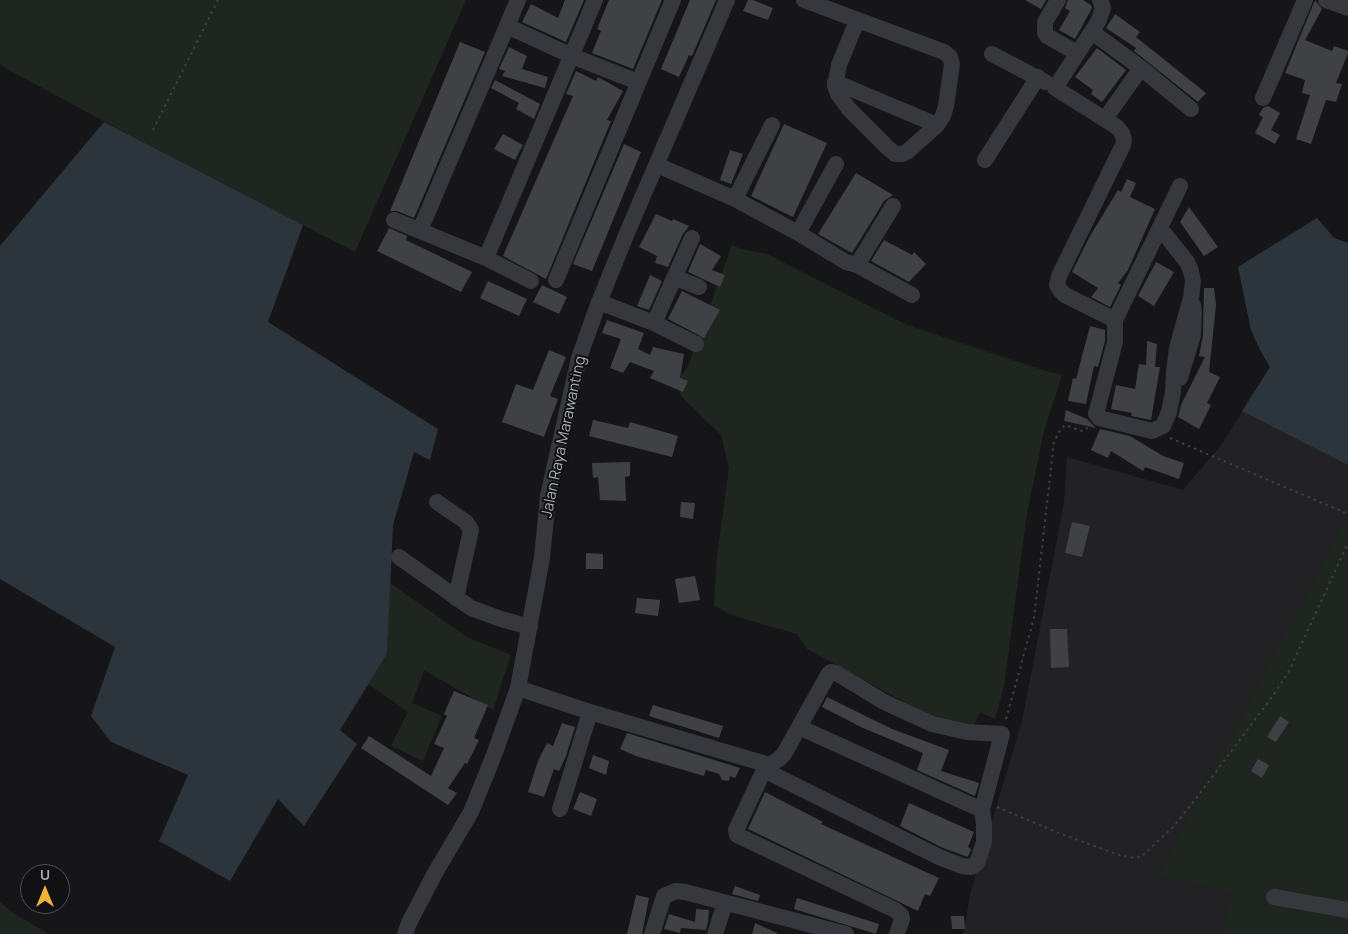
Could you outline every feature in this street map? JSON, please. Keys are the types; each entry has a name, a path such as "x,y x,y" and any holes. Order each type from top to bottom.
{"street":[{"path":"420,230 518,0"},
{"path":"486,258 595,0"},
{"path":"556,280 673,0"},
{"name":"Jalan Raya Marawanting","path":"405,934 435,873 471,812 518,688 542,558 548,496 576,371 599,302 727,0"},
{"path":"804,0 944,52 950,57 952,64 946,106 937,124 908,151 900,154 896,154 886,146 843,102 834,82 857,21"},
{"path":"1058,0 1045,22 1045,33 1077,53"},
{"path":"1055,88 1092,32 1102,13 1100,0"},
{"path":"1263,98 1305,0"},
{"path":"1326,0 1348,8"},
{"path":"507,26 572,56 638,82"},
{"path":"1092,32 1192,109"},
{"path":"992,54 1038,77 1105,118 1122,133 1123,145 1059,276 1057,285 1065,295 1115,320"},
{"path":"1105,118 1141,68"},
{"path":"986,160 1038,77"},
{"path":"834,82 937,124"},
{"path":"735,199 772,125"},
{"path":"798,233 836,164"},
{"path":"657,165 735,199 798,233 846,262 857,265 912,295"},
{"path":"1160,228 1184,258 1191,271 1193,281 1192,298 1177,348 1173,392 1166,420 1163,426 1152,431 1099,418 1096,414 1115,342 1115,320 1180,186"},
{"path":"857,265 893,206"},
{"path":"394,220 486,258 531,281"},
{"path":"654,323 676,278 692,238"},
{"path":"676,278 698,287"},
{"path":"599,302 654,323 696,344"},
{"path":"437,502 466,522 472,530 456,598"},
{"path":"399,557 477,611 530,627"},
{"path":"518,688 767,768 939,857 968,867 977,863 981,853 985,834 983,806 1002,734 968,732 932,724 884,702 833,672 828,675 784,754 767,768 736,830 737,835 896,910 902,919 897,934"},
{"path":"560,809 590,712"},
{"path":"799,727 983,806"},
{"path":"652,934 664,896 671,891 685,892 846,934"},
{"path":"1274,897 1348,910"},
{"path":"715,934 725,903"}],"path":[{"path":"153,130 218,0"},
{"path":"1002,734 1034,618 1054,442 1065,425 1082,431 1088,429 1096,414"},
{"path":"1152,431 1348,514"},
{"path":"983,806 1119,855 1135,858 1142,856 1174,826 1274,694 1297,655 1348,543"}],"shaded area":[{"path":"0,0 466,0 355,252 144,143 0,65"},
{"path":"104,122 303,225 268,322 438,429 430,460 414,452 393,525 387,654 340,730 357,744 304,826 278,799 230,881 159,841 188,775 111,742 91,716 115,647 0,579 0,246"},
{"path":"1317,218 1334,238 1348,243 1348,934 963,934 971,891 1022,721 1064,503 1067,457 1183,490 1222,444 1270,367 1251,330 1238,267"},
{"path":"1317,218 1334,238 1348,243 1348,465 1242,411 1270,367 1251,330 1238,267"},
{"path":"732,245 741,249 767,254 907,325 1062,375 1044,431 1027,513 1004,686 995,719 980,712 970,734 939,721 807,649 797,634 731,615 714,606 717,556 729,468 721,435 682,397 676,384 688,366"},
{"path":"1348,516 1348,934 1219,934 1234,893 1158,876"},
{"path":"390,583 467,637 511,655 493,710 424,670 412,703 442,716 423,761 391,746 408,712 368,684 387,654"},
{"path":"0,902 13,913 49,934 0,934"}],"building":[{"path":"565,0 584,0 566,42 522,22 531,4 558,18"},
{"path":"609,0 662,0 633,69 592,53 601,31 597,29"},
{"path":"690,0 716,0 692,56 689,55 679,77 661,69"},
{"path":"748,0 753,0 773,8 768,20 743,11"},
{"path":"1025,0 1046,0 1041,9"},
{"path":"1068,0 1083,0 1091,5 1092,8 1075,39 1059,30 1070,11 1065,8"},
{"path":"1315,0 1322,9 1305,40 1332,51 1334,46 1348,51 1348,53 1336,83 1342,84 1336,102 1326,100 1311,144 1296,139 1310,95 1302,93 1305,80 1285,73"},
{"path":"1115,14 1140,32 1136,37 1206,93 1198,102 1134,51 1136,48 1106,28"},
{"path":"460,42 485,52 414,218 397,211 390,211"},
{"path":"509,47 527,56 522,69 548,77 545,88 502,76 505,71 499,69"},
{"path":"1097,48 1126,70 1102,102 1091,94 1093,90 1075,77"},
{"path":"576,71 596,81 598,77 623,91 607,120 611,121 546,279 503,256 573,96 566,94"},
{"path":"495,80 540,104 534,119 516,109 519,103 491,88"},
{"path":"1268,106 1280,113 1271,130 1280,135 1275,144 1255,133 1263,117 1259,115 1263,108"},
{"path":"784,124 827,143 793,217 751,196"},
{"path":"503,134 523,145 515,160 494,149"},
{"path":"624,144 641,152 592,271 573,264"},
{"path":"730,150 743,154 731,184 720,180"},
{"path":"856,173 893,195 884,201 852,253 818,234"},
{"path":"1127,179 1136,183 1130,197 1155,209 1128,270 1118,283 1121,285 1110,307 1091,297 1098,288 1072,272 1090,236 1118,190 1121,192"},
{"path":"1189,207 1218,247 1204,256 1180,222"},
{"path":"656,214 689,226 683,234 668,267 655,263 657,256 639,247"},
{"path":"389,228 407,236 406,240 472,272 461,292 377,251"},
{"path":"884,240 912,255 914,252 926,264 909,282 871,261"},
{"path":"700,244 721,256 712,270 725,275 720,287 688,272"},
{"path":"1156,262 1174,272 1154,306 1138,296"},
{"path":"650,275 662,281 649,310 637,306"},
{"path":"488,281 527,299 519,316 480,298"},
{"path":"542,285 567,297 559,314 533,302"},
{"path":"1204,288 1214,288 1216,305 1209,372 1220,377 1207,403 1211,405 1199,429 1178,417 1181,405 1205,357 1199,356 1203,335"},
{"path":"682,291 720,310 704,338 668,319"},
{"path":"607,320 644,333 638,349 650,355 653,347 684,354 680,378 688,381 683,392 650,378 654,371 630,362 623,373 610,368 621,339 602,333"},
{"path":"1090,326 1105,330 1105,341 1098,367 1094,366 1086,404 1068,401 1073,378 1076,379"},
{"path":"1147,341 1157,344 1155,367 1160,367 1151,420 1131,416 1132,413 1111,409 1116,385 1135,389 1139,364 1146,365"},
{"path":"549,350 566,357 550,396 558,399 544,437 502,422 516,384 533,390"},
{"path":"1066,410 1087,419 1096,428 1064,421"},
{"path":"593,420 628,428 630,422 678,436 672,457 589,436"},
{"path":"1100,429 1130,436 1163,456 1184,463 1179,479 1145,467 1143,471 1111,451 1108,458 1091,450"},
{"path":"630,462 630,476 625,477 626,501 600,500 598,477 593,478 592,463"},
{"path":"681,502 695,503 693,519 680,517"},
{"path":"1072,522 1090,526 1082,557 1065,553"},
{"path":"586,553 603,554 603,569 586,569"},
{"path":"695,576 700,600 679,603 675,579"},
{"path":"637,598 660,600 658,616 635,613"},
{"path":"1050,629 1067,629 1069,667 1051,668"},
{"path":"454,691 488,705 474,738 479,740 467,764 465,763 448,788 457,793 448,805 361,748 369,736 431,776 444,748 434,744 447,716 444,714"},
{"path":"827,697 892,729 949,750 941,771 979,783 975,796 917,770 923,753 863,728 822,707"},
{"path":"653,705 723,726 719,738 649,716"},
{"path":"1280,716 1289,722 1276,742 1267,737"},
{"path":"562,723 575,727 559,771 554,769 544,797 528,792 538,761 547,743 553,746"},
{"path":"627,733 740,768 735,778 730,776 729,781 722,780 719,774 706,770 704,776 636,756 620,749"},
{"path":"593,755 609,761 606,775 589,768"},
{"path":"1258,759 1269,765 1262,778 1251,771"},
{"path":"580,792 597,799 591,816 573,809"},
{"path":"765,792 823,822 821,824 939,878 930,896 925,894 918,911 748,829"},
{"path":"909,803 974,832 968,847 971,849 968,857 943,848 900,826"},
{"path":"735,886 760,895 758,901 732,894"},
{"path":"636,895 649,898 642,934 627,934"},
{"path":"797,898 879,924 876,934 794,909"},
{"path":"696,909 709,910 706,930 681,928 680,933 664,929 669,914 695,922"},
{"path":"951,916 964,916 965,929 952,929"},
{"path":"755,923 779,934 752,934"}]}
